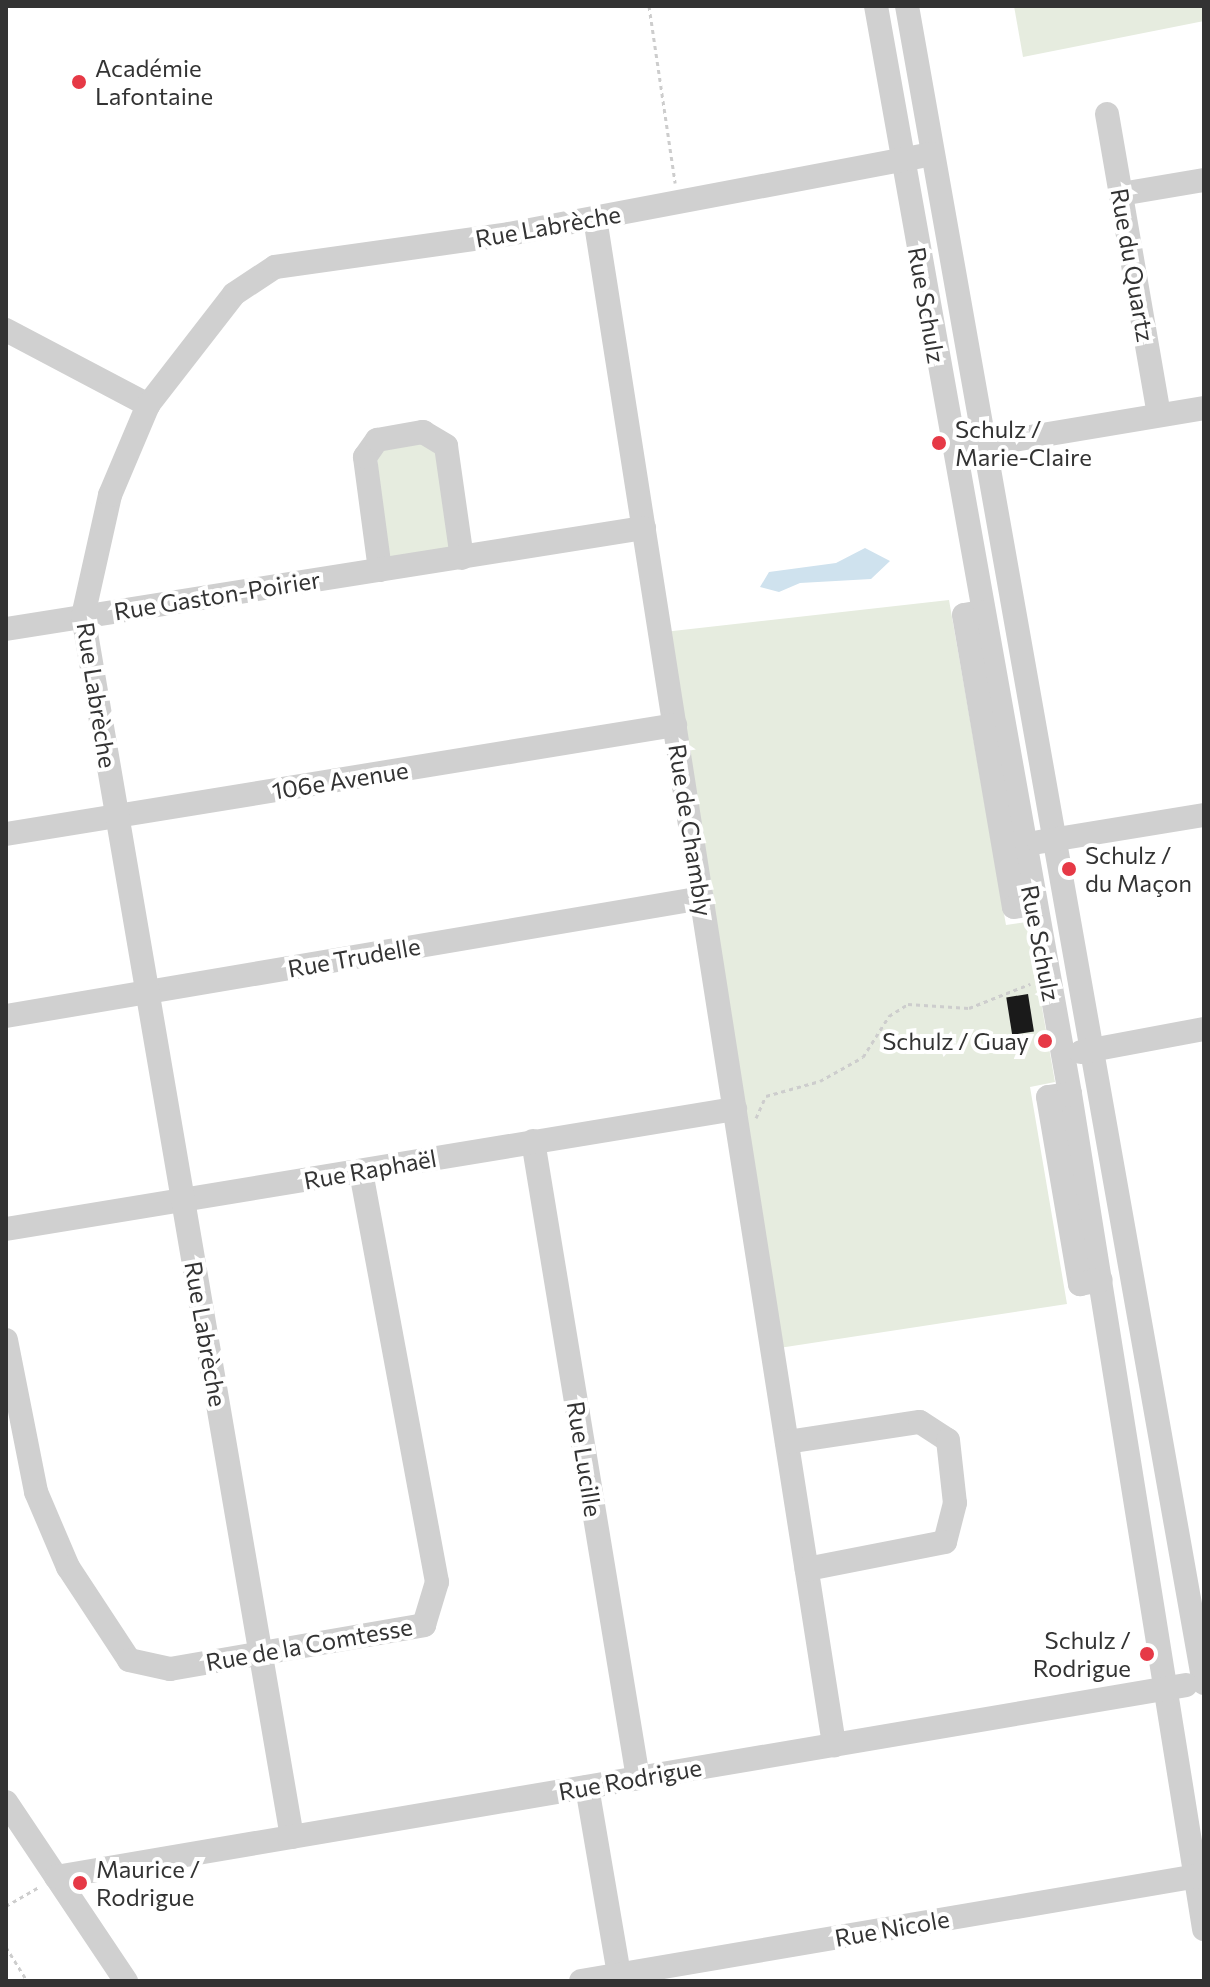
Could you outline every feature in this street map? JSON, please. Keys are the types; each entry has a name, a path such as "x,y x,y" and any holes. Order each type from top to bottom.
{"street":[{"name":"Rue Schulz","path":"876,6 1021,845 1070,1094 1171,1687 1200,1876 1204,1929"},
{"name":"Rue Schulz","path":"907,6 1023,666 1095,1050 1204,1682"},
{"name":"Rue du Quartz","path":"1107,114 1159,415"},
{"name":"Rue Labrèche","path":"292,1837 83,616 110,495 148,405 234,294 275,267 595,218 932,154"},
{"path":"1121,194 1204,180"},
{"name":"Rue de Chambly","path":"595,218 834,1745"},
{"path":"6,330 148,405"},
{"path":"952,451 1204,408"},
{"path":"380,570 365,457 377,440 423,432 446,446 462,558"},
{"name":"Rue Gaston-Poirier","path":"6,629 644,528"},
{"path":"981,612 964,615 1014,907 1033,904"},
{"path":"991,672 1023,666"},
{"name":"106e Avenue","path":"6,834 675,725"},
{"path":"1021,845 1204,815"},
{"name":"Rue Trudelle","path":"6,1016 702,898"},
{"path":"1063,1056 1204,1029"},
{"name":"Rue Raphaël","path":"6,1229 533,1141 736,1116"},
{"name":"Rue Lucille","path":"533,1141 638,1778"},
{"name":"Rue de la Comtesse","path":"6,1340 36,1492 68,1567 129,1660 170,1669 424,1625 437,1582 361,1171"},
{"path":"1103,1292 1137,1298"},
{"path":"787,1442 920,1422 948,1440 955,1503 945,1542 807,1569"},
{"name":"Rue Rodrigue","path":"56,1877 1204,1682"},
{"path":"587,1787 620,1978"},
{"path":"6,1802 126,1981"},
{"name":"Rue Nicole","path":"581,1981 620,1978 1200,1876"}],"path":[{"path":"649,6 678,202"},
{"path":"736,1116 757,1117 766,1096 820,1081 863,1057 889,1016 908,1004 969,1008 1049,980"},
{"path":"6,1906 56,1877"},
{"path":"6,1947 27,1981"}],"shaded area":[{"path":"1014,6 1204,6 1204,21 1023,57"},
{"path":"377,440 446,446 462,558 380,570"},
{"path":"949,600 1006,925 1027,922 1055,1082 1030,1087 1067,1304 766,1350 655,633"}],"water":[{"path":"865,548 890,561 871,579 800,583 779,592 760,587 769,572 836,563"}],"building":[{"path":"1028,994 1034,1032 1012,1035 1006,997"}],"place":[{"name":"Académie Lafontaine","path":"79,82"},
{"name":"Schulz / Marie-Claire","path":"939,443"},
{"name":"Schulz / du Maçon","path":"1069,869"},
{"name":"Schulz / Guay","path":"1045,1041"},
{"name":"Schulz / Rodrigue","path":"1147,1654"},
{"name":"Maurice / Rodrigue","path":"80,1883"}]}
